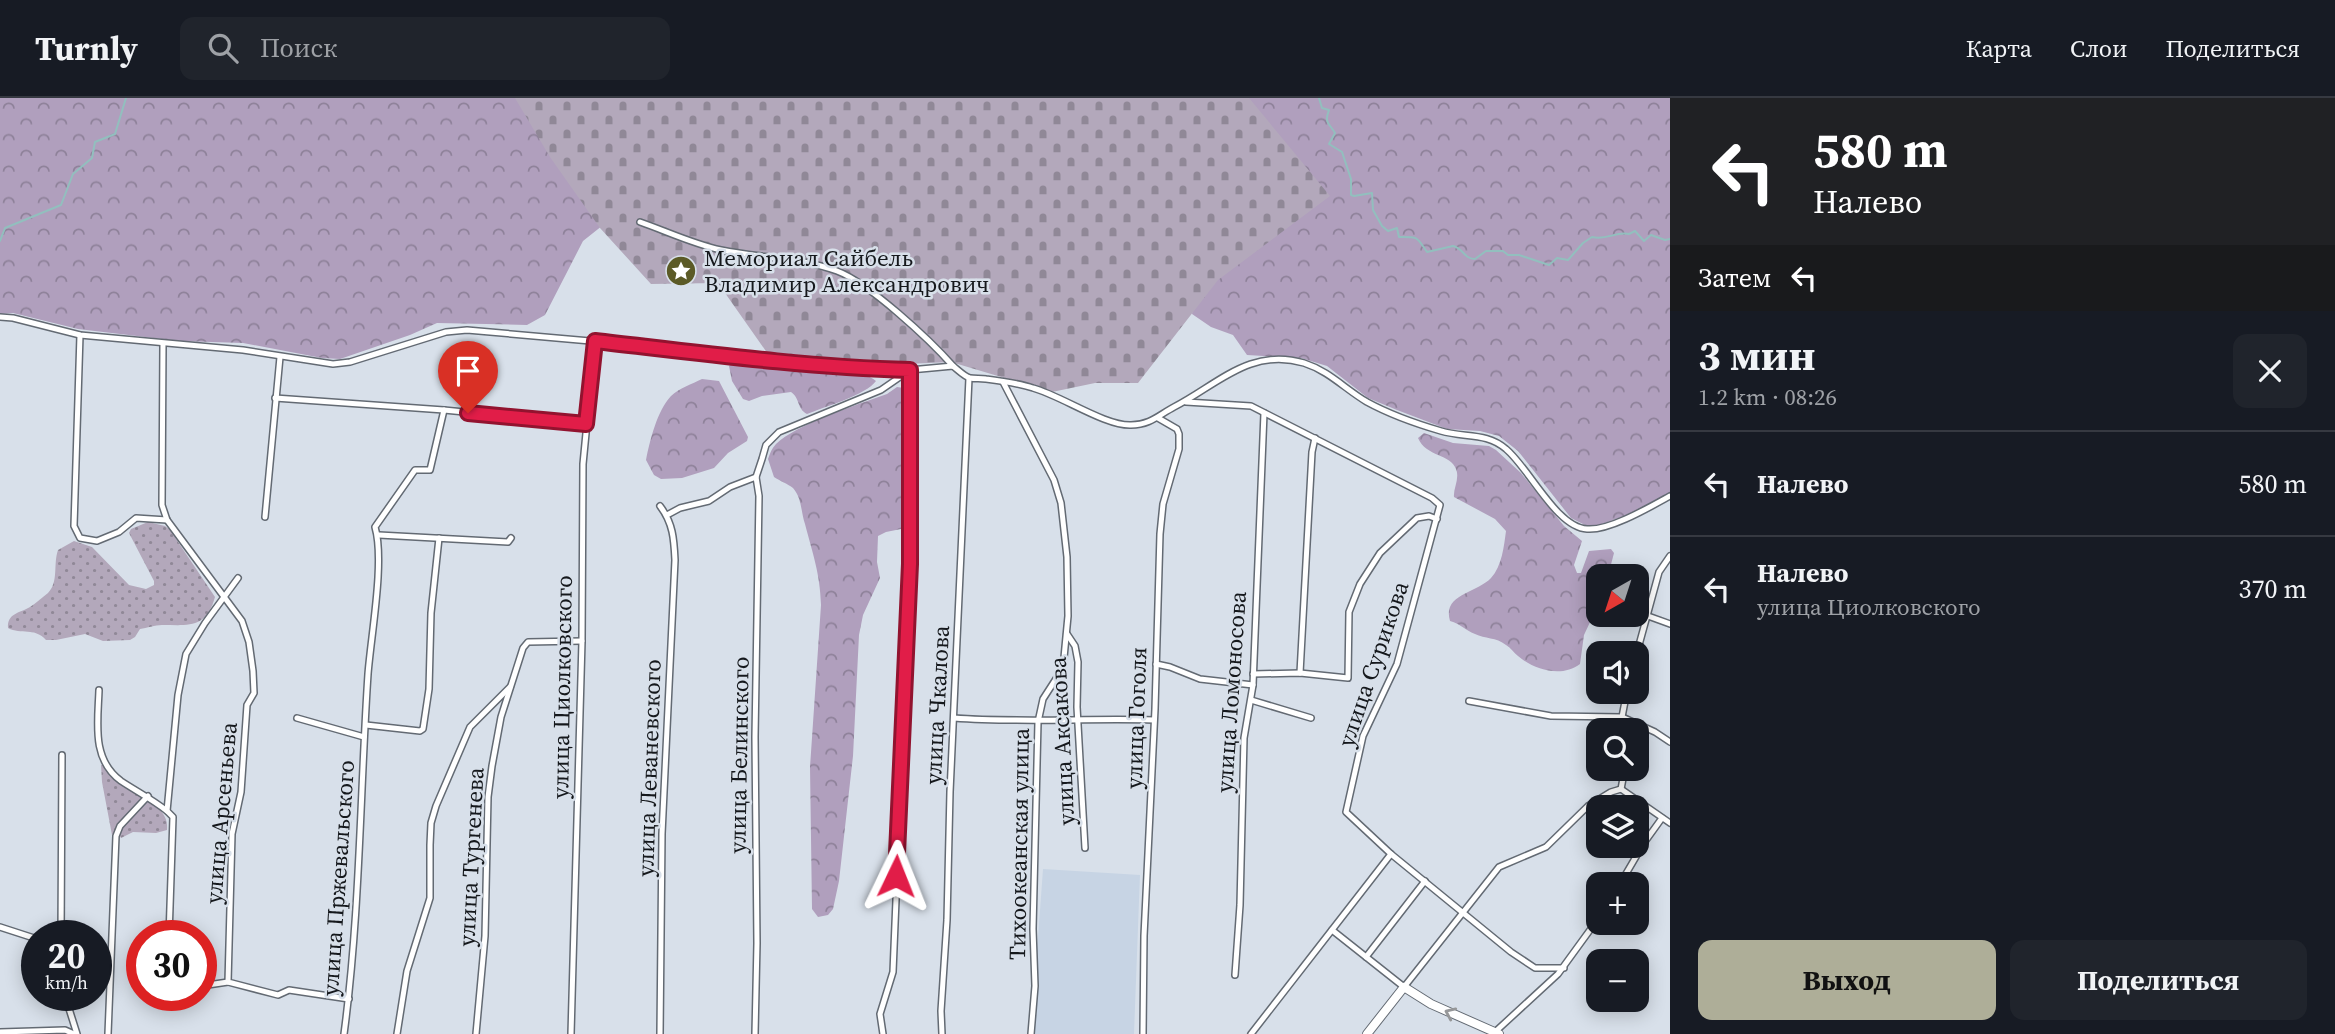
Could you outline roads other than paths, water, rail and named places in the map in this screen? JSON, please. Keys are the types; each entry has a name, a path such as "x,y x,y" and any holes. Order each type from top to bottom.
{"main road":[{"path":"1367,1034 1404,988 1431,1004 1497,1033"}],"street":[{"path":"640,222 721,250 794,259 839,272 865,287 969,378 1003,382 1048,393 1118,424 1140,425 1158,418 1234,370 1276,359 1288,359 1320,368 1367,402 1396,414 1444,432 1482,436 1495,441 1517,458 1553,505 1576,527 1597,529 1642,511 1670,496"},
{"path":"0,317 80,335 243,350 333,364 350,362 453,331 595,341 760,361 845,368 910,370 953,366"},
{"path":"80,335 74,526 77,534 84,539 106,539 136,518 167,520 161,499 163,344"},
{"name":"улица Циолковского","path":"571,1034 582,641 583,464 595,341"},
{"path":"265,517 280,357"},
{"path":"667,515 680,508 709,501 730,486 756,478 766,444 779,432 881,390 910,370"},
{"path":"883,1034 880,1014 893,972 910,564 910,370"},
{"name":"улица Чкалова","path":"942,1034 969,378"},
{"name":"Тихоокеанская улица","path":"1003,382 1045,460 1060,496 1067,557 1067,634 1063,668 1043,699 1038,722 1033,929 1035,986 1031,1034"},
{"path":"275,398 444,410 586,424"},
{"path":"1185,402 1251,406 1432,498 1440,505 1437,519"},
{"name":"улица Пржевальского","path":"344,1034 362,818 364,737 379,536 375,527 413,472 418,469 430,470 444,410"},
{"name":"улица Ломоносова","path":"1235,975 1240,905 1244,738 1253,685 1264,413"},
{"name":"улица Гоголя","path":"1143,1034 1144,936 1162,516 1180,443 1177,429 1158,418"},
{"path":"1253,674 1300,673 1312,452 1315,438"},
{"name":"улица Белинского","path":"755,1034 755,737 760,496 756,478"},
{"name":"улица Леваневского","path":"660,506 667,515 673,533 674,560 662,834 660,1034"},
{"name":"улица Сурикова","path":"1300,673 1348,678 1349,612 1360,584 1377,556 1417,518 1429,516 1437,519 1396,664 1363,736 1346,807 1349,816 1391,854"},
{"name":"улица Арсеньева","path":"167,520 242,621 249,642 254,693 247,705 241,792 232,834 228,982"},
{"path":"379,536 508,542 511,538"},
{"path":"366,725 420,732 423,729 429,689 431,613 439,538"},
{"path":"1649,612 1660,567 1670,556"},
{"path":"167,811 178,695 186,654 238,578"},
{"path":"1649,616 1670,624"},
{"name":"улица Аксакова","path":"1067,634 1076,646 1078,662 1077,707 1085,848"},
{"name":"улица Тургенева","path":"476,1034 485,936 488,797 497,734 523,648 528,642 582,641"},
{"path":"1156,664 1200,679 1253,685"},
{"path":"397,1034 407,971 430,898 431,823 436,806 470,727 512,684"},
{"path":"99,690 98,749 116,777 148,796 173,817 170,920"},
{"path":"1251,699 1311,718"},
{"path":"1469,701 1551,716 1622,717 1624,704"},
{"path":"298,718 364,737"},
{"path":"954,718 1038,722 1079,718 1153,720"},
{"path":"1649,733 1670,742"},
{"path":"61,920 62,755"},
{"path":"1621,789 1623,781"},
{"path":"1621,789 1670,823"},
{"path":"1332,930 1404,988 1501,865 1546,847 1588,806 1621,789"},
{"path":"108,1034 116,836 127,818 148,796"},
{"path":"1627,872 1662,818"},
{"path":"1251,1034 1391,854 1463,911 1468,918 1535,968 1564,968"},
{"path":"1366,957 1425,881"},
{"path":"0,927 21,934"},
{"path":"1497,1033 1564,968 1587,935"},
{"path":"217,984 228,982 278,995 289,990 349,999"},
{"path":"69,1011 75,1034"},
{"path":"0,1032 65,1030 75,1034"}],"waterway":[{"path":"0,241 5,228 61,205 73,174 92,158 95,142 115,134 126,98"},
{"path":"1319,98 1322,108 1329,110 1327,120 1335,133 1329,144 1342,152 1351,179 1351,195 1372,193 1373,210 1382,226 1388,231 1397,228 1399,237 1416,238 1427,252 1453,246 1475,259 1486,251 1503,251 1508,255 1519,255 1549,265 1557,258 1568,260 1592,237 1602,238 1635,231 1644,241 1651,235 1670,239"}],"place":[{"name":"Мемориал Сайбель Владимир Александрович","path":"681,271"}]}
